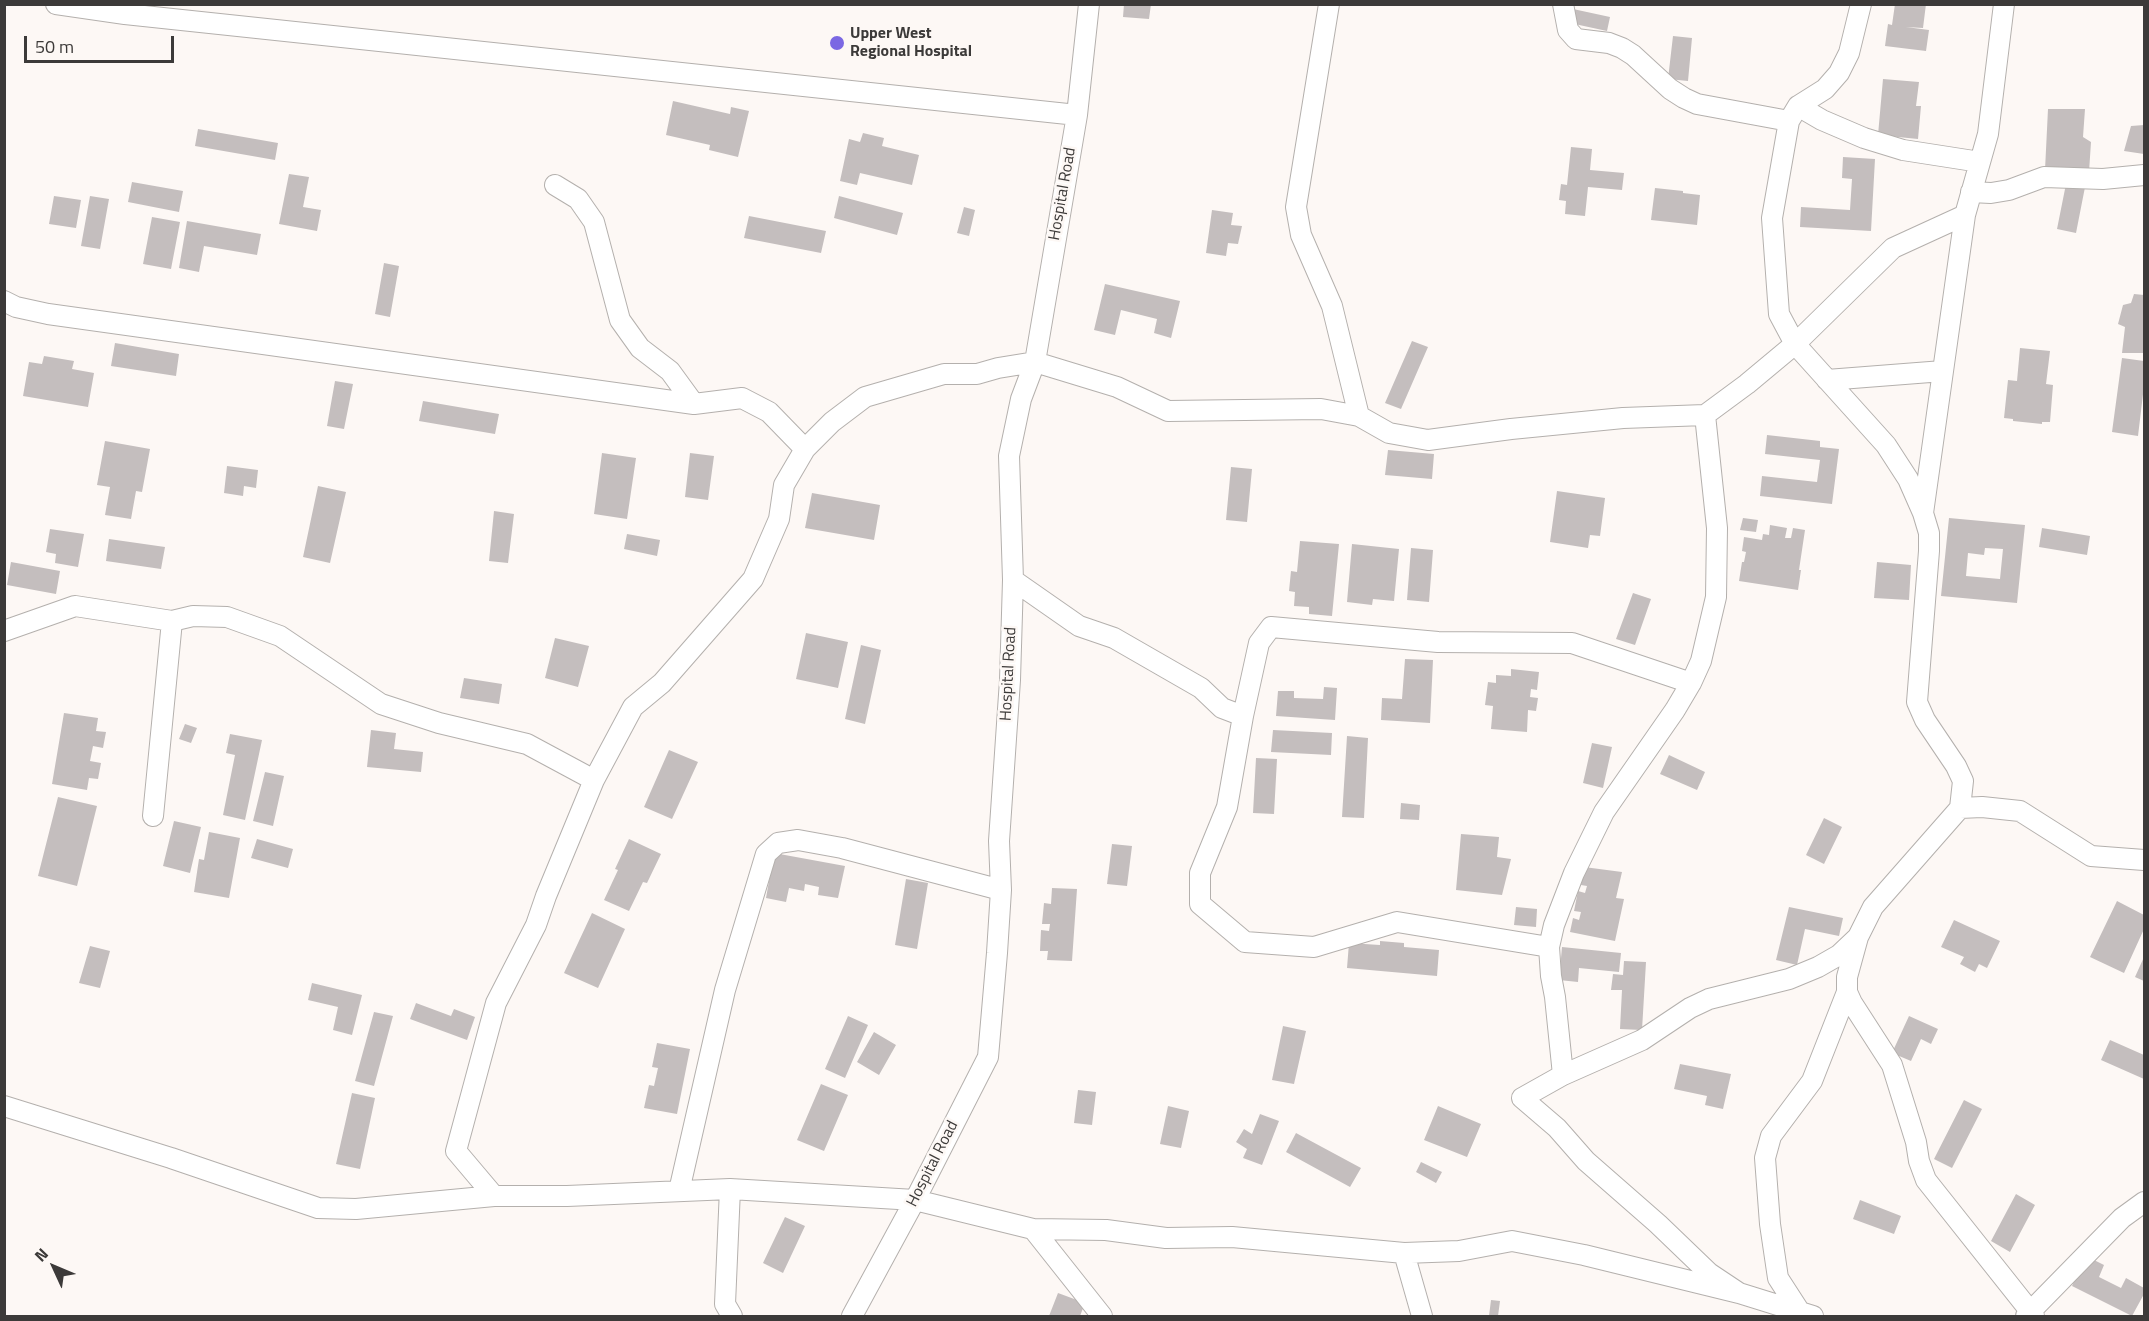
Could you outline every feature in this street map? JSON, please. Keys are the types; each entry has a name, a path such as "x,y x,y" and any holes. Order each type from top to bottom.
{"street":[{"path":"56,4 136,15 1077,115"},
{"name":"Hospital Road","path":"852,1317 988,1057 998,953 1001,890 999,842 1010,680 1013,580 1009,456 1021,399 1035,362 1077,115 1089,4"},
{"path":"1329,4 1296,207 1301,235 1332,306 1359,417"},
{"path":"1563,4 1568,30 1576,39 1608,43 1622,48 1633,55 1670,89 1697,104 1793,113 1832,124 1864,138 1903,150 1980,162"},
{"path":"1806,1314 1778,1278 1770,1224 1765,1158 1771,1136 1812,1081 1847,992 1847,977 1858,937 1873,907 1960,808 1963,781 1956,766 1925,720 1917,702 1929,551 1929,533 1923,513 1908,478 1886,445 1795,344 1779,314 1772,218 1793,113 1825,89 1839,73 1849,53 1861,4"},
{"path":"1923,513 1965,215 1988,134 2004,4"},
{"path":"1971,192 1991,193 2009,190 2044,177 2103,180 2145,175"},
{"path":"555,185 578,198 594,222 620,320 640,348 670,371 694,404"},
{"path":"494,1196 456,1151 496,1003 536,925 594,780 633,707 662,683 753,579 779,519 784,485 805,448 832,422 865,397 944,374 977,374 1035,362 1117,387 1168,411 1321,409 1359,417 1389,433 1428,440 1623,418 1705,415 1795,344 1893,248 1965,215"},
{"path":"4,301 16,307 48,314 694,404 742,398 769,412 805,448"},
{"path":"1827,380 1942,371"},
{"path":"1563,1075 1556,997 1551,976 1550,947 1554,925 1574,873 1604,812 1675,710 1691,683 1701,661 1716,597 1717,528 1705,415"},
{"path":"1013,580 1079,626 1114,638 1201,688 1222,708 1243,716"},
{"path":"4,631 75,606 172,621 193,616 227,617 280,636 381,704 439,723 527,744 594,780"},
{"path":"153,816 172,621"},
{"path":"1550,947 1397,922 1314,947 1245,942 1200,904 1200,873 1227,807 1259,643 1270,627 1438,642 1572,643 1691,683"},
{"path":"1960,808 1982,807 2020,812 2091,856 2145,860"},
{"path":"679,1191 724,990 766,854 778,843 798,840 842,848 1001,890"},
{"path":"1739,1293 1709,1273 1658,1224 1586,1161 1557,1128 1522,1098 1563,1075 1642,1041 1690,1008 1709,999 1789,979 1818,968 1839,955 1858,937"},
{"path":"1847,992 1892,1065 1926,1180 2030,1315 2121,1218 2145,1202"},
{"path":"4,1106 171,1158 318,1208 356,1209 494,1196 567,1196 730,1189 915,1200 1033,1229 1106,1230 1166,1238 1232,1237 1404,1253 1459,1251 1512,1241 1584,1255 1739,1293 1806,1314"},
{"path":"725,1312 730,1189"},
{"path":"1033,1229 1102,1317"},
{"path":"1404,1253 1422,1317"}],"building":[{"path":"1124,4 1151,4 1149,19 1123,17"},
{"path":"1895,4 1926,4 1923,28 1906,27 1929,30 1926,51 1885,46 1888,24 1892,25"},
{"path":"1573,9 1610,17 1607,31 1570,23"},
{"path":"1673,36 1692,38 1688,81 1668,79"},
{"path":"1883,79 1919,82 1916,106 1921,106 1918,139 1878,135"},
{"path":"673,101 730,114 731,107 749,111 738,157 709,150 710,145 666,135"},
{"path":"2048,109 2085,109 2083,137 2091,142 2089,172 2045,170"},
{"path":"2144,125 2144,154 2124,151 2131,126"},
{"path":"198,129 278,143 275,160 195,146"},
{"path":"863,133 884,138 882,146 919,155 912,185 860,173 857,185 840,181 849,139 860,142"},
{"path":"1571,147 1592,149 1590,170 1624,173 1622,190 1588,187 1585,216 1565,214 1566,201 1559,200 1561,184 1567,185"},
{"path":"1843,157 1875,159 1871,231 1800,227 1801,207 1850,210 1852,179 1842,178"},
{"path":"289,174 309,177 303,207 321,210 317,231 279,224"},
{"path":"2067,179 2086,182 2076,233 2057,229"},
{"path":"132,182 183,191 179,212 128,202"},
{"path":"1655,188 1700,195 1697,225 1651,220"},
{"path":"54,196 81,200 76,228 49,224"},
{"path":"90,196 109,199 100,249 81,246"},
{"path":"839,196 903,213 897,235 834,218"},
{"path":"964,207 975,210 969,236 957,233"},
{"path":"1212,210 1233,213 1231,225 1242,226 1238,244 1228,243 1226,256 1206,253"},
{"path":"749,216 826,231 821,253 744,238"},
{"path":"152,217 180,222 171,269 143,264"},
{"path":"187,221 261,234 257,255 204,246 199,272 179,268"},
{"path":"384,263 399,266 390,317 375,314"},
{"path":"1105,284 1180,301 1171,338 1154,333 1157,319 1121,310 1115,335 1094,330"},
{"path":"2134,294 2144,295 2144,353 2122,353 2125,327 2118,324 2123,305 2131,303"},
{"path":"1412,341 1428,347 1401,409 1385,403"},
{"path":"115,343 179,354 176,376 111,366"},
{"path":"2020,348 2050,351 2046,384 2053,385 2050,422 2042,422 2042,424 2004,418 2008,380 2017,381"},
{"path":"44,356 74,361 72,369 94,373 88,407 23,396 29,362 42,364"},
{"path":"2122,358 2144,361 2144,386 2138,436 2112,432"},
{"path":"335,381 353,384 344,429 327,426"},
{"path":"423,401 499,414 495,434 419,421"},
{"path":"1767,435 1820,441 1820,447 1839,449 1832,504 1760,496 1762,476 1817,482 1820,460 1765,454"},
{"path":"105,441 150,449 142,492 136,491 131,519 105,515 110,487 97,485"},
{"path":"1388,450 1434,454 1432,479 1385,475"},
{"path":"602,453 636,458 627,519 594,514"},
{"path":"690,453 714,456 708,500 685,497"},
{"path":"227,466 258,470 256,488 244,486 243,496 224,493"},
{"path":"1231,467 1252,469 1247,522 1226,520"},
{"path":"318,486 346,492 330,563 303,557"},
{"path":"1557,491 1605,498 1600,536 1590,535 1588,548 1550,542"},
{"path":"812,493 880,505 874,540 805,528"},
{"path":"494,511 514,514 508,563 489,561"},
{"path":"1743,518 1758,520 1756,532 1740,530"},
{"path":"1949,518 2025,525 2017,603 1941,596","holes":["1985,548 2003,549 2000,579 1966,576 1968,553 1984,555"]},
{"path":"1770,525 1787,528 1785,538 1791,538 1793,528 1805,530 1798,590 1739,581 1746,552 1742,551 1744,537 1762,540 1763,534 1769,535"},
{"path":"2042,528 2090,536 2087,555 2039,547"},
{"path":"50,529 84,534 78,567 55,563 56,554 46,552"},
{"path":"627,534 660,540 657,556 624,549"},
{"path":"109,539 165,547 161,569 106,561"},
{"path":"1300,541 1339,544 1332,616 1309,614 1309,607 1294,606 1295,592 1289,591 1291,571 1297,572"},
{"path":"1352,544 1399,549 1394,601 1373,599 1372,605 1347,602"},
{"path":"1411,548 1433,550 1429,602 1407,600"},
{"path":"11,562 60,571 56,594 7,585"},
{"path":"1877,562 1911,565 1909,600 1874,598"},
{"path":"1633,593 1651,599 1635,645 1616,639"},
{"path":"806,633 848,642 838,688 796,679"},
{"path":"555,638 589,646 578,687 545,678"},
{"path":"861,645 881,650 865,724 845,719"},
{"path":"1405,659 1433,660 1430,723 1381,720 1382,698 1402,699"},
{"path":"1511,669 1539,672 1537,690 1531,689 1530,697 1538,698 1536,711 1528,710 1527,732 1491,729 1493,706 1485,705 1488,682 1496,683 1496,675 1511,676"},
{"path":"464,678 502,684 499,704 460,698"},
{"path":"1324,687 1337,688 1335,720 1276,716 1278,691 1294,691 1294,698 1323,699"},
{"path":"64,713 98,718 96,731 106,732 103,748 93,746 90,761 101,763 98,779 89,778 87,790 52,784"},
{"path":"185,724 197,728 191,743 179,739"},
{"path":"371,730 396,733 394,749 423,752 421,772 367,767"},
{"path":"1273,730 1332,733 1331,755 1271,752"},
{"path":"230,734 262,740 245,820 223,815 235,755 226,753"},
{"path":"1347,736 1368,738 1364,818 1342,817"},
{"path":"1592,743 1612,747 1603,788 1583,783"},
{"path":"669,750 698,762 672,819 644,807"},
{"path":"1669,755 1705,772 1697,790 1660,774"},
{"path":"1256,758 1277,759 1274,814 1253,813"},
{"path":"265,772 284,776 273,826 253,821"},
{"path":"58,797 97,806 77,886 38,876"},
{"path":"1401,803 1420,805 1419,820 1400,819"},
{"path":"1824,818 1842,827 1824,864 1806,855"},
{"path":"174,821 201,827 190,873 163,866"},
{"path":"209,832 240,838 229,898 194,892 199,859 204,860"},
{"path":"1461,834 1499,837 1497,857 1511,859 1502,895 1456,890"},
{"path":"257,839 293,849 288,868 251,858"},
{"path":"629,839 661,854 647,883 643,882 629,911 604,900"},
{"path":"1112,844 1132,846 1127,886 1107,884"},
{"path":"774,853 845,866 838,898 818,895 819,887 805,884 804,891 789,888 786,902 766,898"},
{"path":"1584,867 1622,872 1616,898 1624,899 1615,941 1570,932 1573,918 1579,920 1581,912 1574,911 1578,891 1585,893 1587,886 1581,885"},
{"path":"906,879 928,883 917,949 895,945"},
{"path":"1052,888 1077,889 1072,961 1047,960 1048,951 1040,951 1041,930 1049,931 1050,924 1042,924 1044,903 1051,904"},
{"path":"2117,901 2144,915 2144,929 2124,973 2090,957"},
{"path":"1516,907 1537,909 1536,927 1514,925"},
{"path":"1789,907 1843,918 1839,936 1805,929 1797,965 1776,960"},
{"path":"592,913 625,929 598,988 564,973"},
{"path":"1954,920 2000,941 1987,968 1979,964 1975,972 1960,964 1964,957 1941,947"},
{"path":"1380,941 1404,943 1404,947 1439,950 1437,976 1347,968 1349,943 1380,945"},
{"path":"90,946 110,951 100,988 79,983"},
{"path":"1562,947 1621,953 1619,972 1579,968 1578,982 1559,980"},
{"path":"2144,957 2144,981 2135,977"},
{"path":"1624,961 1646,962 1642,1030 1620,1029 1622,990 1611,990 1613,974 1623,975"},
{"path":"312,983 362,995 352,1035 333,1030 338,1007 308,1000"},
{"path":"416,1003 451,1016 454,1009 475,1017 467,1040 410,1019"},
{"path":"374,1012 393,1016 374,1086 355,1081"},
{"path":"848,1016 868,1025 845,1078 825,1069"},
{"path":"1909,1016 1938,1029 1931,1044 1921,1039 1911,1061 1892,1053"},
{"path":"1283,1026 1306,1031 1294,1084 1272,1080"},
{"path":"874,1032 896,1045 879,1075 857,1062"},
{"path":"2110,1040 2144,1055 2144,1079 2101,1060"},
{"path":"657,1043 690,1049 677,1114 644,1108 649,1085 654,1086 658,1068 652,1067"},
{"path":"1680,1064 1731,1074 1723,1109 1705,1105 1707,1096 1674,1089"},
{"path":"821,1084 848,1095 824,1151 797,1140"},
{"path":"1078,1090 1096,1092 1092,1125 1074,1123"},
{"path":"352,1093 375,1098 360,1169 336,1164"},
{"path":"1964,1100 1982,1109 1952,1168 1934,1159"},
{"path":"1168,1106 1189,1111 1181,1148 1160,1144"},
{"path":"1438,1106 1481,1124 1467,1157 1424,1140"},
{"path":"1260,1114 1279,1121 1262,1165 1243,1158 1247,1149 1236,1142 1244,1129 1252,1134"},
{"path":"1296,1133 1361,1168 1350,1187 1286,1152"},
{"path":"1421,1162 1442,1172 1436,1183 1416,1172"},
{"path":"2016,1194 2035,1205 2010,1252 1991,1241"},
{"path":"1860,1200 1901,1216 1894,1234 1853,1219"},
{"path":"785,1217 805,1226 783,1273 763,1263"},
{"path":"2086,1256 2104,1265 2099,1277 2121,1288 2126,1278 2144,1288 2144,1294 2132,1316 2072,1286"},
{"path":"1058,1293 1085,1303 1080,1316 1049,1316"},
{"path":"1491,1300 1500,1301 1498,1316 1489,1316"}],"place":[{"name":"Upper West Regional Hospital","path":"837,43"}]}
